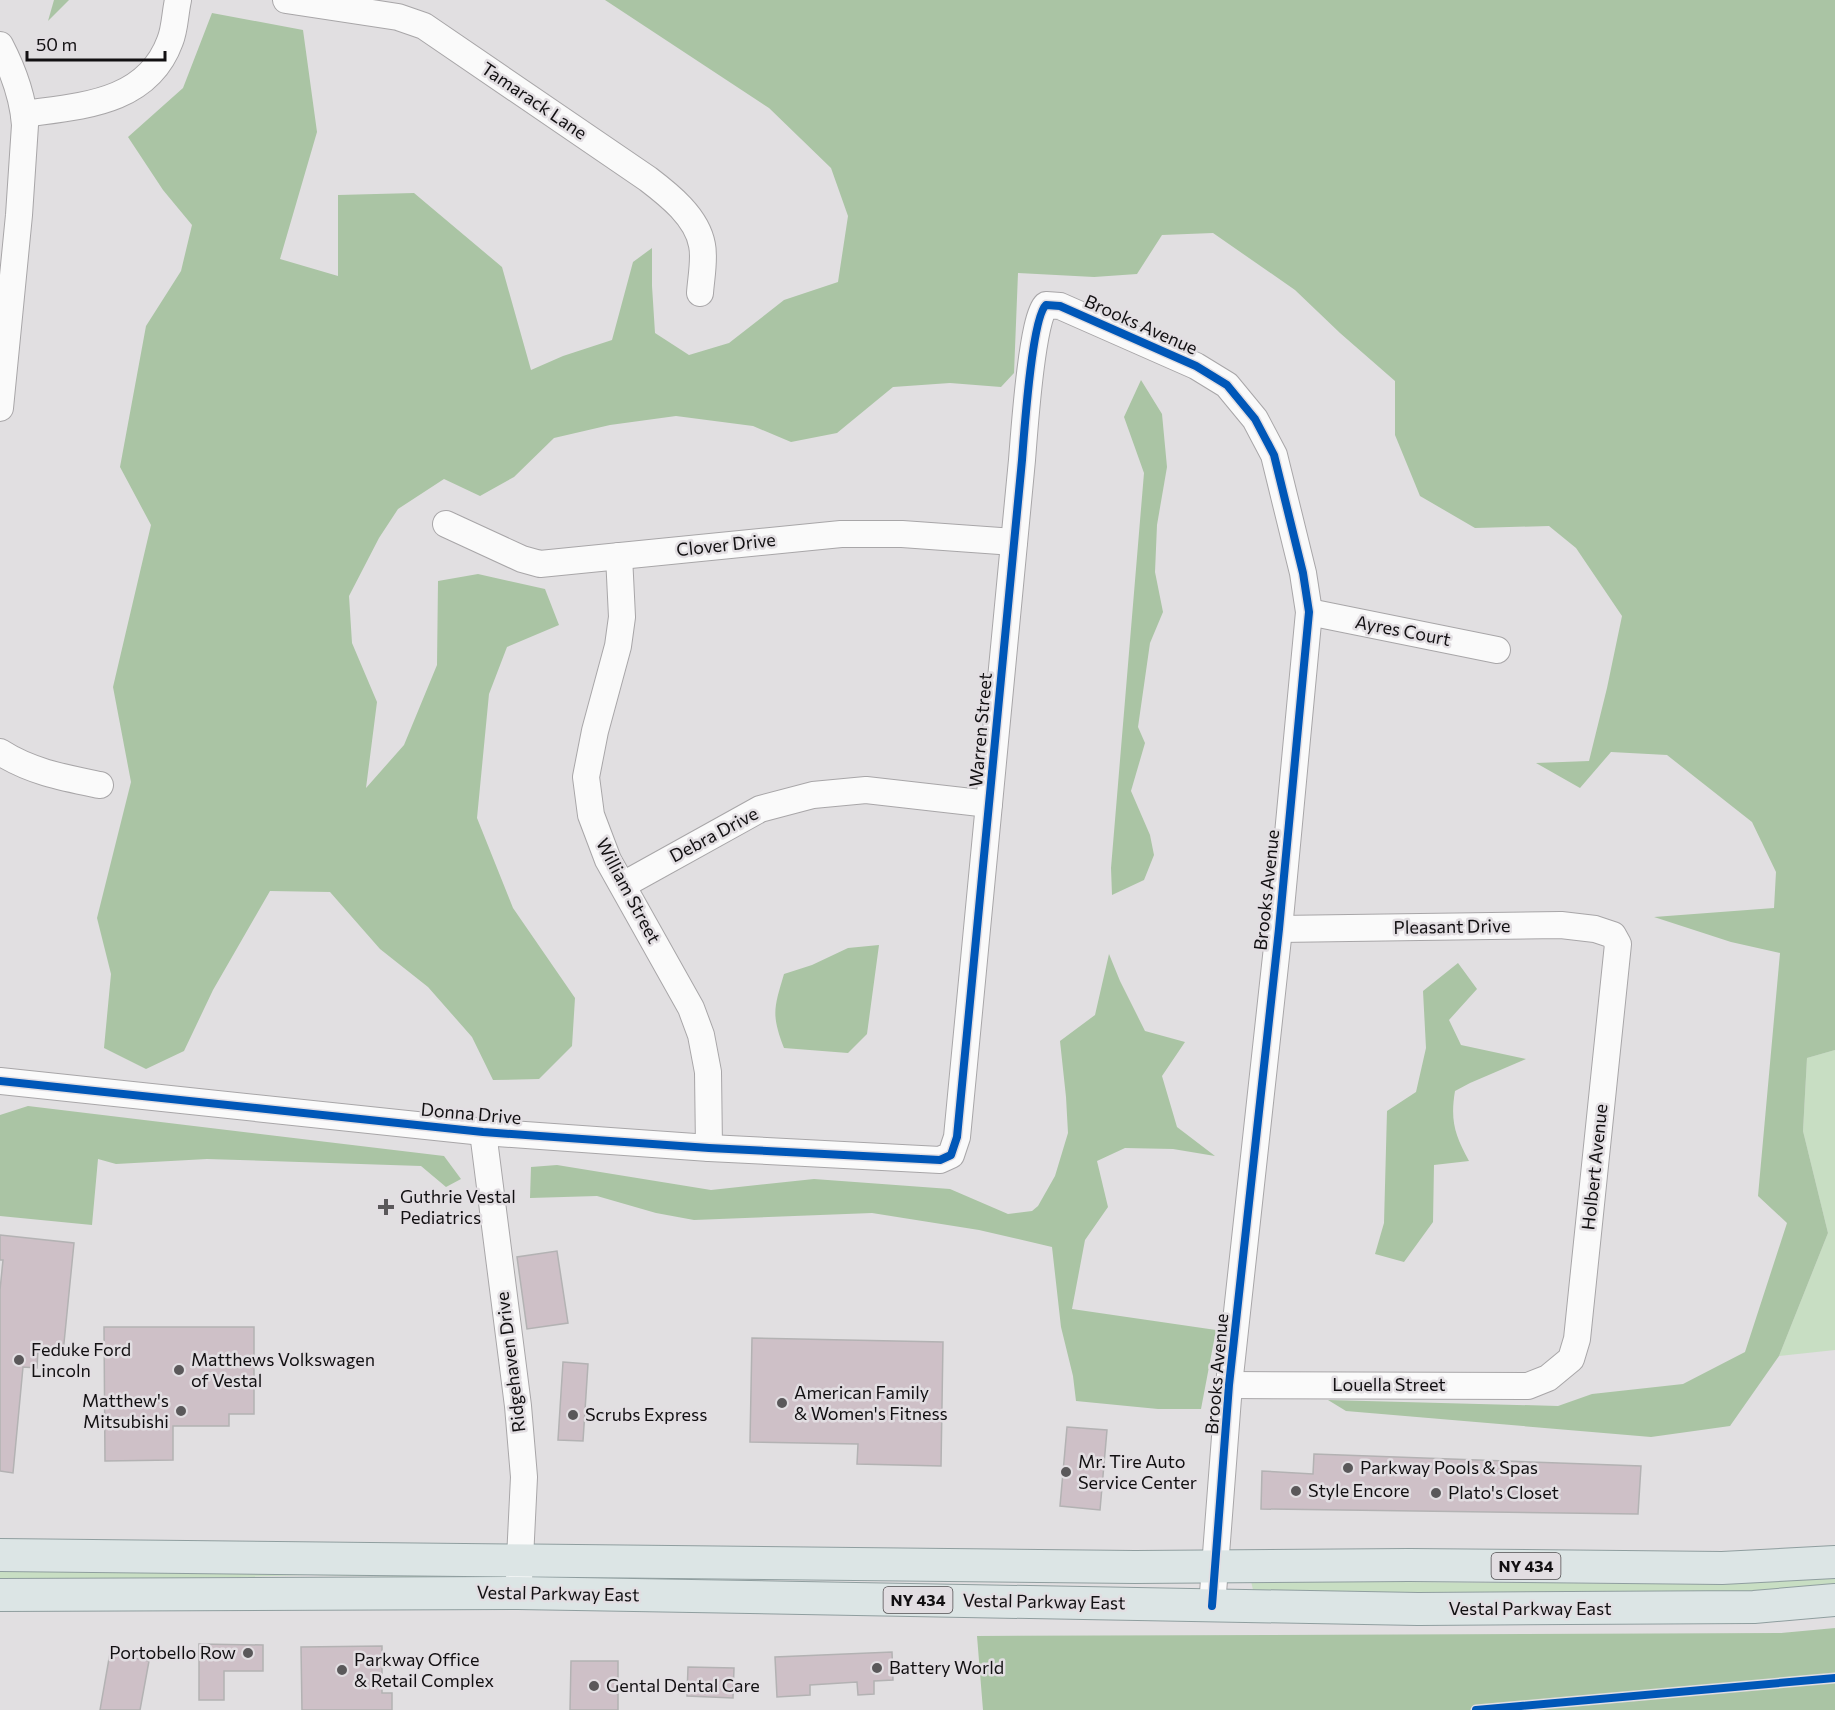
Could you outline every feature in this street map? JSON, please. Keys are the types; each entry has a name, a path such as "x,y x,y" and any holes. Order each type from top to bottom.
{"main road":[{"name":"Vestal Parkway East","path":"0,1555 910,1566 1420,1565 1722,1568 1835,1562"},
{"name":"Vestal Parkway East","path":"0,1595 518,1593 1418,1609 1754,1607 1835,1600"}],"street":[{"path":"24,114 93,104 125,93 146,78 164,56 171,39 178,0"},
{"name":"Tamarack Lane","path":"286,0 398,17 424,26 648,179 672,198 696,227 703,246 700,293"},
{"path":"0,45 13,70 24,114 19,215 0,408"},
{"name":"Warren Street","path":"940,1160 951,1155 957,1137 1036,329 1041,309 1046,305 1054,306"},
{"name":"Brooks Avenue","path":"1054,306 1060,306 1196,366 1227,386 1255,419 1274,455 1303,573 1309,612 1279,929 1229,1385 1212,1606"},
{"name":"Clover Drive","path":"446,524 522,559 540,564 841,534 902,534 1014,542"},
{"name":"William Street","path":"620,556 622,617 618,646 594,731 586,777 591,815 608,860 692,1008 701,1035 708,1072 709,1148"},
{"name":"Ayres Court","path":"1309,612 1497,650"},
{"path":"0,752 52,776 100,785"},
{"name":"Debra Drive","path":"623,885 760,809 813,795 866,790 989,804"},
{"name":"Pleasant Drive","path":"1279,929 1561,925 1595,929 1613,935 1618,944"},
{"name":"Holbert Avenue","path":"1548,1378 1571,1359 1577,1339 1618,944"},
{"name":"Donna Drive","path":"0,1081 483,1131 709,1148 940,1160"},
{"name":"Ridgehaven Drive","path":"483,1131 518,1406 524,1477 518,1593"},
{"name":"Louella Street","path":"1229,1385 1528,1386 1548,1378"}],"green space":[{"path":"54,0 69,0 48,21"},
{"path":"605,0 1835,0 1835,1050 1807,1058 1803,1131 1828,1233 1779,1356 1730,1426 1651,1437 1346,1411 1328,1400 1558,1406 1592,1394 1683,1384 1745,1352 1787,1223 1758,1196 1780,953 1731,942 1654,917 1774,908 1776,872 1752,822 1667,755 1611,752 1580,788 1536,763 1589,761 1622,616 1576,548 1549,526 1475,528 1420,496 1395,435 1395,381 1295,290 1213,233 1162,235 1137,274 1094,277 1018,273 1014,373 1001,387 950,383 893,387 837,433 791,442 753,426 676,416 610,425 554,438 514,477 480,496 444,479 398,509 379,538 349,596 352,643 377,702 366,788 404,745 437,665 438,581 478,574 545,589 559,625 507,647 489,694 477,818 513,908 575,998 572,1046 539,1079 493,1080 472,1037 428,987 380,949 330,892 270,891 213,990 184,1051 146,1069 104,1048 111,974 97,918 131,782 113,687 151,525 120,467 146,326 181,271 192,225 163,190 128,137 183,88 212,13 303,30 317,132 280,259 338,276 338,195 414,193 502,267 531,370 563,356 612,340 633,262 652,248 655,333 689,355 729,343 784,300 838,282 848,216 831,168 769,108"},
{"path":"1141,380 1162,414 1167,467 1157,525 1155,572 1163,612 1150,643 1138,727 1145,743 1131,791 1150,835 1154,855 1144,880 1112,895 1111,868 1144,473 1124,417"},
{"path":"879,945 867,1034 848,1053 784,1048 777,1027 775,1011 784,974 812,965 848,948"},
{"path":"1109,954 1145,1031 1185,1042 1162,1076 1177,1127 1215,1156 1173,1149 1125,1148 1097,1161 1108,1207 1085,1240 1072,1309 1216,1330 1201,1409 1158,1409 1076,1401 1073,1376 1061,1327 1052,1247 979,1230 872,1213 694,1220 656,1213 597,1196 530,1198 531,1167 557,1165 711,1190 814,1179 950,1189 1008,1214 1032,1211 1038,1206 1055,1176 1068,1133 1060,1041 1095,1015"},
{"path":"1458,963 1477,989 1449,1020 1461,1045 1526,1059 1455,1091 1453,1111 1455,1128 1469,1161 1434,1165 1433,1222 1404,1262 1375,1254 1384,1223 1387,1111 1416,1092 1426,1048 1423,991"},
{"path":"1835,1050 1835,1350 1779,1356 1828,1233 1803,1131 1807,1058"},
{"path":"28,1106 444,1156 461,1179 446,1187 421,1166 207,1159 116,1164 98,1159 92,1225 0,1216 0,1115"},
{"path":"0,1566 479,1578 309,1575 202,1578 147,1584 0,1583"},
{"path":"1835,1578 1835,1589 1681,1595 1269,1596 1253,1590 1251,1581 1697,1584"},
{"path":"1835,1628 1835,1710 983,1710 977,1636 1781,1633"}],"building":[{"name":"Feduke Ford Lincoln","path":"0,1235 74,1243 63,1353 38,1350 37,1368 23,1367 13,1473 0,1471 0,1290 3,1260 0,1260"},
{"path":"557,1251 568,1323 527,1329 517,1257"},
{"name":"Matthews Volkswagen of Vestal","path":"104,1327 254,1327 254,1414 229,1414 229,1426 173,1426 173,1460 105,1461"},
{"path":"752,1338 943,1342 941,1466 857,1464 858,1444 750,1442"},
{"path":"563,1362 588,1364 583,1441 558,1440"},
{"path":"1067,1427 1107,1430 1100,1510 1060,1506"},
{"path":"1314,1454 1641,1466 1638,1514 1261,1509 1262,1471 1313,1474"},
{"path":"199,1644 263,1645 263,1671 224,1671 224,1700 199,1700"},
{"name":"Parkway Office & Retail Complex","path":"382,1646 382,1693 392,1693 392,1710 302,1710 301,1647"},
{"path":"892,1652 893,1680 874,1681 874,1694 858,1695 857,1682 810,1685 810,1695 777,1697 775,1657"},
{"path":"110,1653 149,1661 140,1710 100,1710"},
{"name":"Gental Dental Care","path":"571,1661 618,1661 618,1710 570,1710"},
{"path":"688,1667 734,1668 733,1698 687,1696"}],"cycle path":[{"path":"0,1081 483,1132 709,1148 940,1160 951,1155 957,1137 1033,353 1041,314 1046,305 1060,306 1196,366 1227,385 1255,419 1274,455 1303,573 1309,612 1279,929 1229,1385 1212,1606"},
{"path":"1476,1710 1835,1678"}],"place":[{"name":"Guthrie Vestal Pediatrics","path":"386,1207"},
{"name":"Feduke Ford Lincoln","path":"19,1360"},
{"name":"Matthews Volkswagen of Vestal","path":"179,1370"},
{"name":"American Family & Women's Fitness","path":"782,1403"},
{"name":"Matthew's Mitsubishi","path":"181,1411"},
{"name":"Scrubs Express","path":"573,1415"},
{"name":"Parkway Pools & Spas","path":"1348,1468"},
{"name":"Mr. Tire Auto Service Center","path":"1066,1472"},
{"name":"Style Encore","path":"1296,1491"},
{"name":"Plato's Closet","path":"1436,1493"},
{"name":"Portobello Row","path":"248,1653"},
{"name":"Battery World","path":"877,1668"},
{"name":"Parkway Office & Retail Complex","path":"342,1670"},
{"name":"Gental Dental Care","path":"594,1686"}]}
